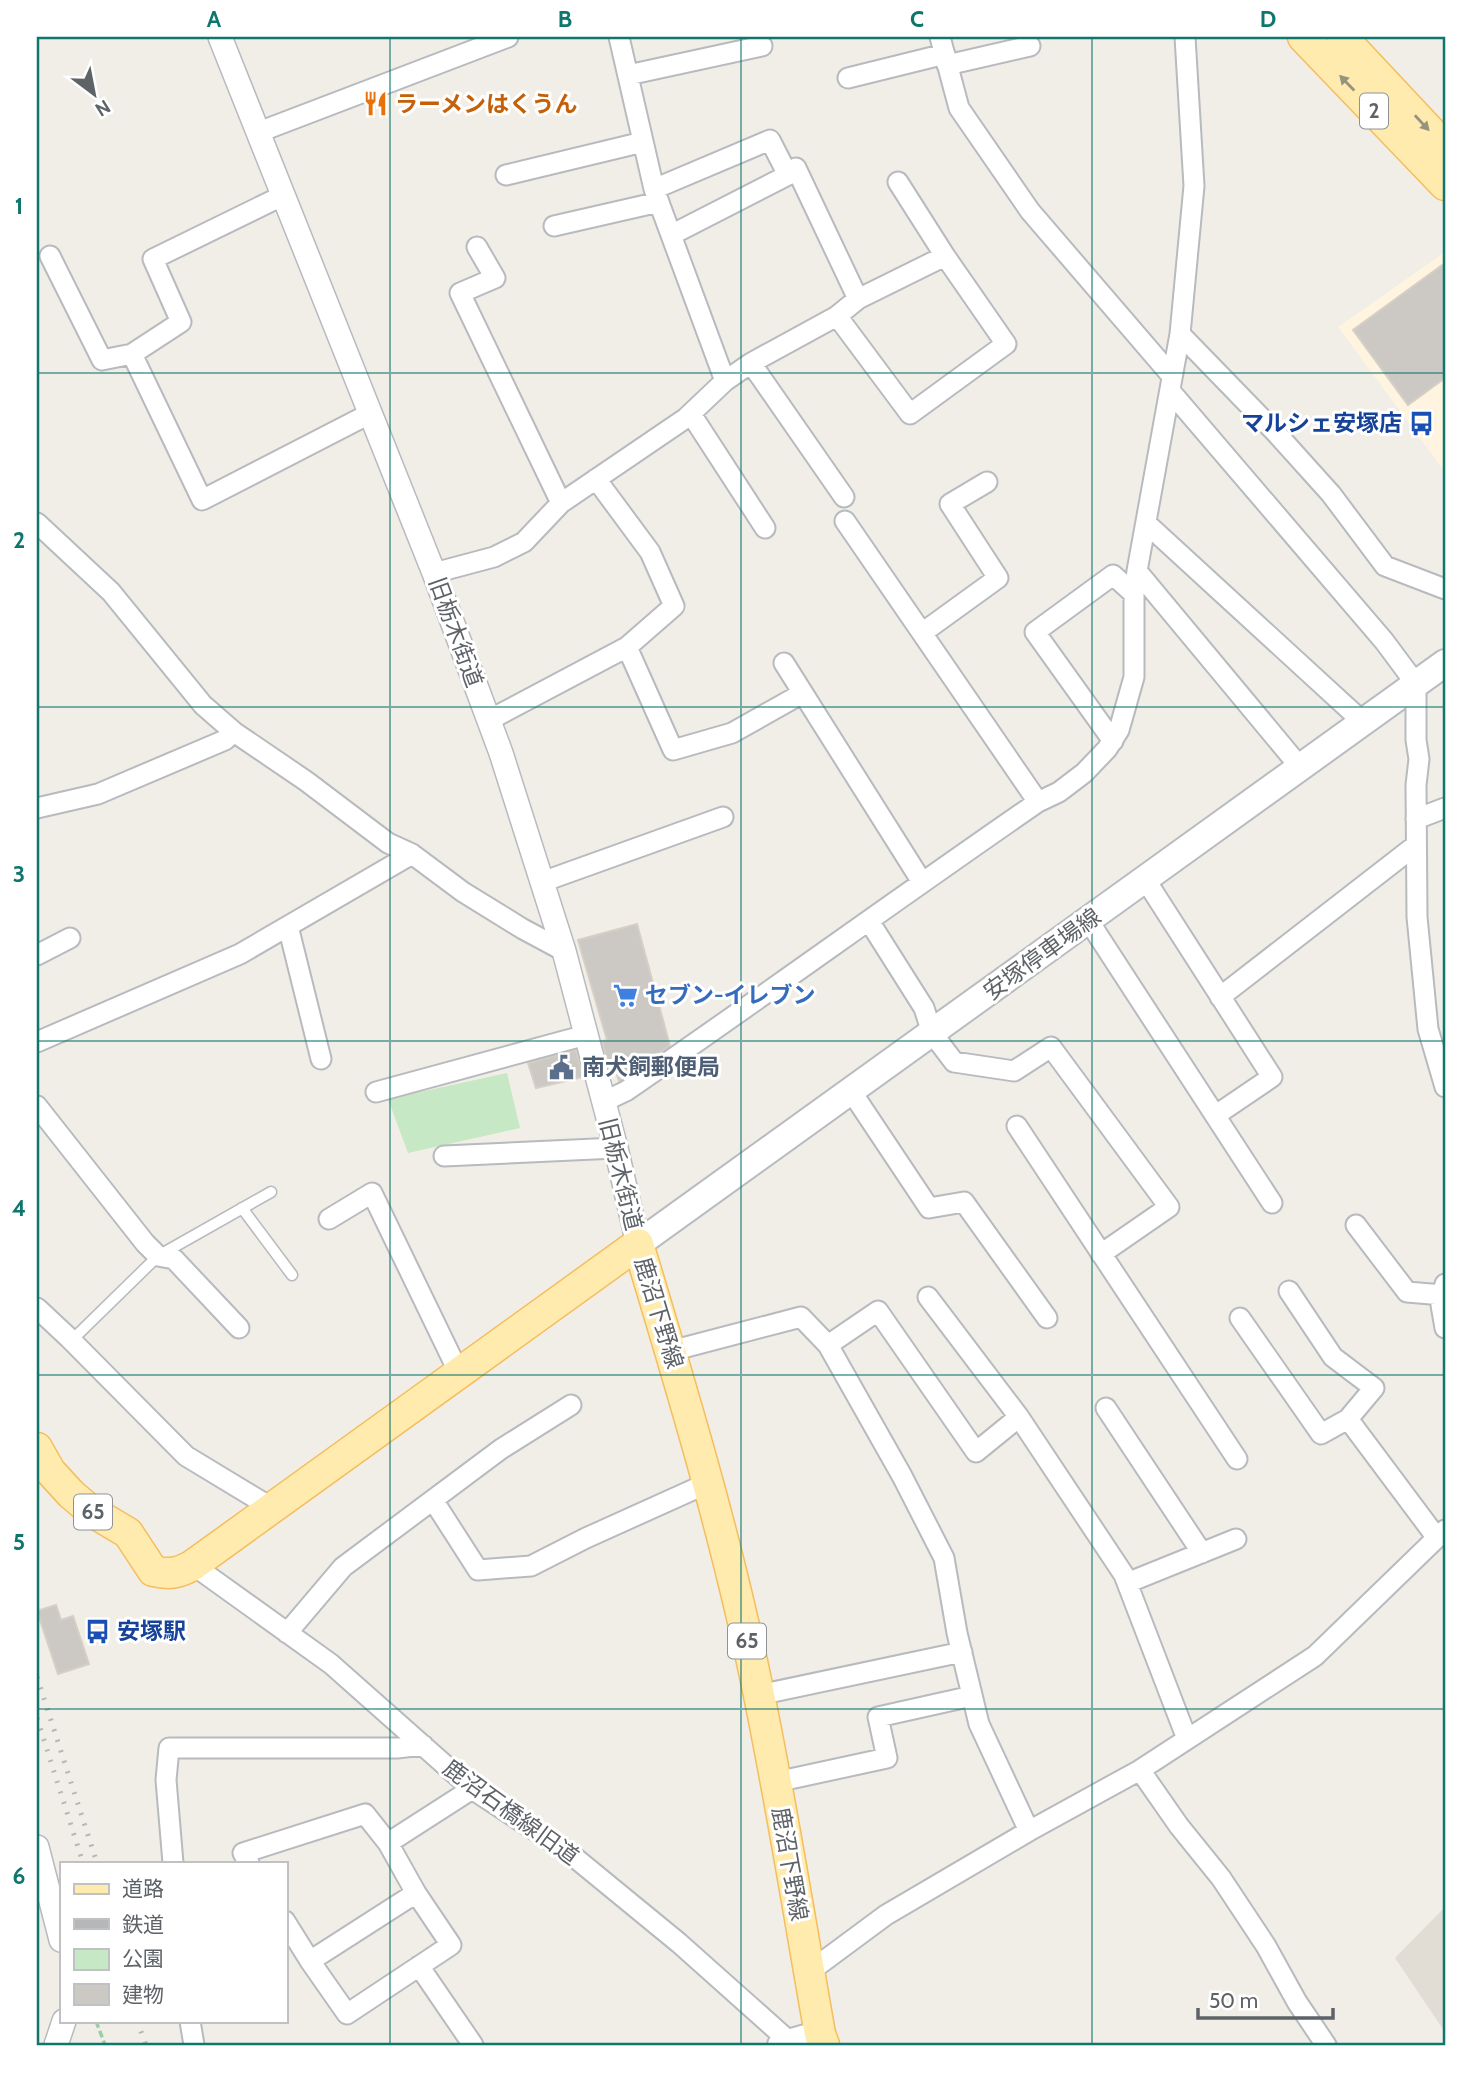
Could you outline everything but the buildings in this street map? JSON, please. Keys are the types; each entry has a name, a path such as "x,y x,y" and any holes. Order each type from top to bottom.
{"main road":[{"name":"2","path":"1303,37 1445,185"},
{"name":"2","path":"1342,37 1445,147"},
{"name":"安塚停車場線","path":"638,1244 1445,663"},
{"name":"鹿沼下野線","path":"37,1448 50,1471 71,1494 91,1511 128,1533 153,1571 167,1574 179,1572 193,1565 638,1244 671,1350 726,1551 759,1695 822,2040"},
{"path":"785,2044 822,2040"}],"street":[{"name":"旧栃木街道","path":"220,37 434,573 489,720 564,951 617,1148 638,1244"},
{"path":"259,132 508,37"},
{"path":"619,37 657,195 725,381"},
{"path":"603,1102 626,1091 922,882 1038,802 1059,792 1084,773 1113,741 1119,730 1133,677 1134,594 1137,570 1180,334 1194,187 1185,37"},
{"path":"628,75 762,46"},
{"path":"848,78 944,52 1030,46"},
{"path":"944,52 958,108 1030,211 1384,641 1416,684 1416,740 1419,759 1416,785 1417,917 1428,1029 1445,1087"},
{"path":"554,226 657,195 770,139 788,175"},
{"path":"506,175 643,142"},
{"path":"671,235 788,175 796,168 858,299"},
{"path":"837,316 910,414 1006,344 944,256 898,182"},
{"path":"50,256 103,360 132,354 181,322 153,259 284,195"},
{"path":"477,247 495,278 460,293 561,503"},
{"path":"434,573 494,557 524,542 561,503 691,414 725,381 751,363 837,316 858,299 944,256"},
{"path":"1180,334 1278,434 1322,484 1385,566 1445,590"},
{"path":"132,354 202,500 370,413"},
{"path":"751,363 844,497"},
{"path":"691,414 765,528"},
{"path":"489,720 627,647 674,606 650,552 596,479"},
{"path":"922,634 998,578 950,504 987,482"},
{"path":"845,521 1038,802"},
{"path":"37,523 111,592 203,705 234,732 306,781 387,843 412,854 463,892 564,951"},
{"path":"1147,524 1363,722"},
{"path":"1137,570 1300,767"},
{"path":"1113,741 1035,632 1114,575 1134,594"},
{"path":"627,647 673,750 732,733 803,693"},
{"path":"784,663 922,882"},
{"path":"37,808 98,793 225,740 234,732"},
{"path":"1416,818 1445,808"},
{"path":"542,882 723,817"},
{"path":"1220,997 1416,845"},
{"path":"37,1042 240,954 412,854"},
{"path":"1145,879 1272,1077 1216,1115"},
{"path":"1088,920 1272,1203"},
{"path":"869,921 924,1008 932,1033 954,1062 1014,1070 1051,1047 1169,1208 1101,1254"},
{"path":"288,926 321,1059"},
{"path":"37,955 70,938"},
{"path":"376,1092 586,1035"},
{"path":"851,1091 929,1208 964,1202 1047,1318"},
{"path":"37,1106 145,1243 158,1256 174,1259 239,1328"},
{"path":"1017,1126 1237,1460"},
{"path":"444,1156 617,1148"},
{"path":"329,1219 372,1192 459,1373"},
{"path":"1356,1225 1406,1292 1444,1289 1441,1305 1445,1328"},
{"path":"1240,1318 1321,1434 1348,1419 1374,1388 1333,1357 1289,1291"},
{"path":"928,1297 1019,1417 1124,1575 1187,1739"},
{"path":"37,1308 186,1456 272,1508"},
{"path":"828,1345 878,1311 976,1452 1019,1417"},
{"path":"671,1350 801,1317 828,1345 902,1476 944,1558 979,1724 1029,1831"},
{"path":"287,1633 343,1567 500,1449 571,1405"},
{"path":"1106,1408 1202,1553"},
{"path":"809,1972 887,1915 1029,1831 1140,1770 1315,1656 1441,1534 1348,1419"},
{"path":"433,1500 478,1570 531,1566 708,1483"},
{"path":"1127,1583 1236,1539"},
{"name":"鹿沼石橋線旧道","path":"193,1565 331,1664 472,1789 568,1852 679,1943 785,2044"},
{"path":"759,1695 962,1652"},
{"path":"775,1782 887,1758 878,1717 972,1696"},
{"path":"173,1862 166,1780 169,1748 397,1748 423,1745"},
{"path":"1140,1770 1179,1826 1221,1878 1326,2045"},
{"path":"388,1843 472,1789"},
{"path":"249,1862 243,1853 365,1814 388,1843 416,1893 451,1945 347,2014 287,1924"},
{"path":"37,1847 60,1936"},
{"path":"310,1961 416,1893"},
{"path":"419,1966 473,2045"},
{"path":"56,2045 64,2022"},
{"path":"190,2022 194,2045"}],"lane":[{"path":"72,1340 158,1256 271,1192"},
{"path":"242,1208 292,1275"}],"path":[{"path":"96,2022 105,2045"}],"shaded area":[{"path":"1445,252 1445,472 1338,327"},
{"path":"1445,1907 1445,2032 1395,1958"}],"green space":[{"path":"507,1073 520,1128 408,1153 388,1099"}],"railway":[{"path":"37,1677 97,1862"},
{"path":"37,1718 83,1862"},
{"path":"137,2022 146,2045"}],"place":[{"name":"ラーメンはくうん","path":"375,104"},
{"name":"マルシェ安塚店","path":"1422,423"},
{"name":"セブン-イレブン","path":"625,995"},
{"name":"南犬飼郵便局","path":"562,1067"},
{"name":"安塚駅","path":"97,1631"}]}
